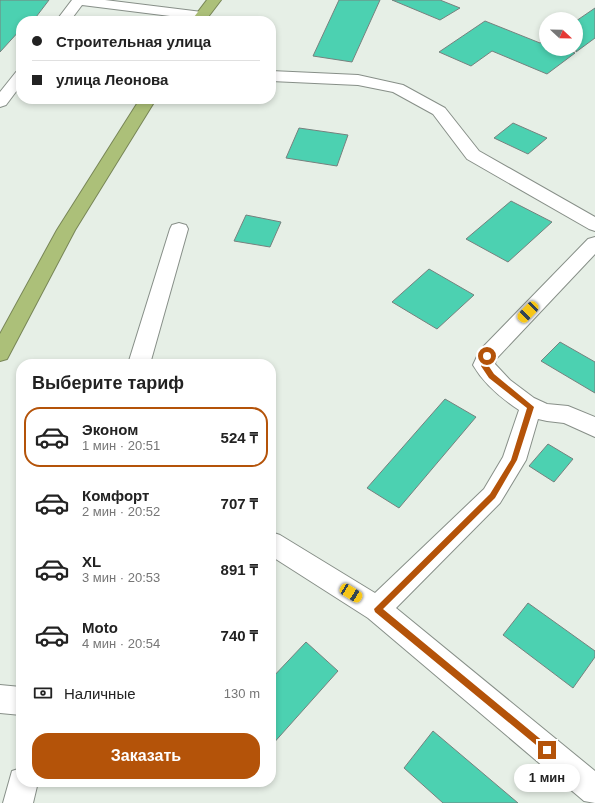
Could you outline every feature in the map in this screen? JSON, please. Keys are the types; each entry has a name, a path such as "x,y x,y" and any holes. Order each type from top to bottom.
{"highway":[{"path":"202,16 214,0"},
{"path":"0,353 66,230 145,104"}],"street":[{"path":"67,16 79,0 181,16"},
{"path":"276,76 358,80 398,88 439,111 473,154 595,225"},
{"path":"0,102 16,81"},
{"path":"140,359 179,229"},
{"path":"594,246 487,356 484,366 491,376 531,407 544,412 564,414 585,421 595,428"},
{"path":"377,609 492,496 514,460 531,407"},
{"path":"276,546 377,609 595,790"},
{"path":"0,699 16,701"},
{"path":"18,803 22,787"}],"building":[{"path":"0,0 49,0 37,16 16,16 16,34 0,52"},
{"path":"339,0 380,0 352,62 313,56"},
{"path":"392,0 440,0 460,8 440,20"},
{"path":"595,8 595,38 583,47 583,16"},
{"path":"485,21 539,43 539,56 571,56 547,74 492,51 471,66 439,52"},
{"path":"513,123 547,138 528,154 494,138"},
{"path":"299,128 348,135 337,166 286,158"},
{"path":"511,201 552,222 508,262 466,239"},
{"path":"246,215 281,222 270,247 234,241"},
{"path":"429,269 474,295 437,329 392,302"},
{"path":"560,342 595,362 595,393 541,361"},
{"path":"445,399 476,417 399,508 367,488"},
{"path":"548,444 573,459 554,482 529,466"},
{"path":"528,603 595,651 595,657 573,688 503,635"},
{"path":"306,642 338,671 276,740 276,674"},
{"path":"433,731 518,803 443,803 404,768"}],"route":[{"path":"487,356 484,366 491,376 531,407 514,460 492,496 377,609 547,750"}]}
